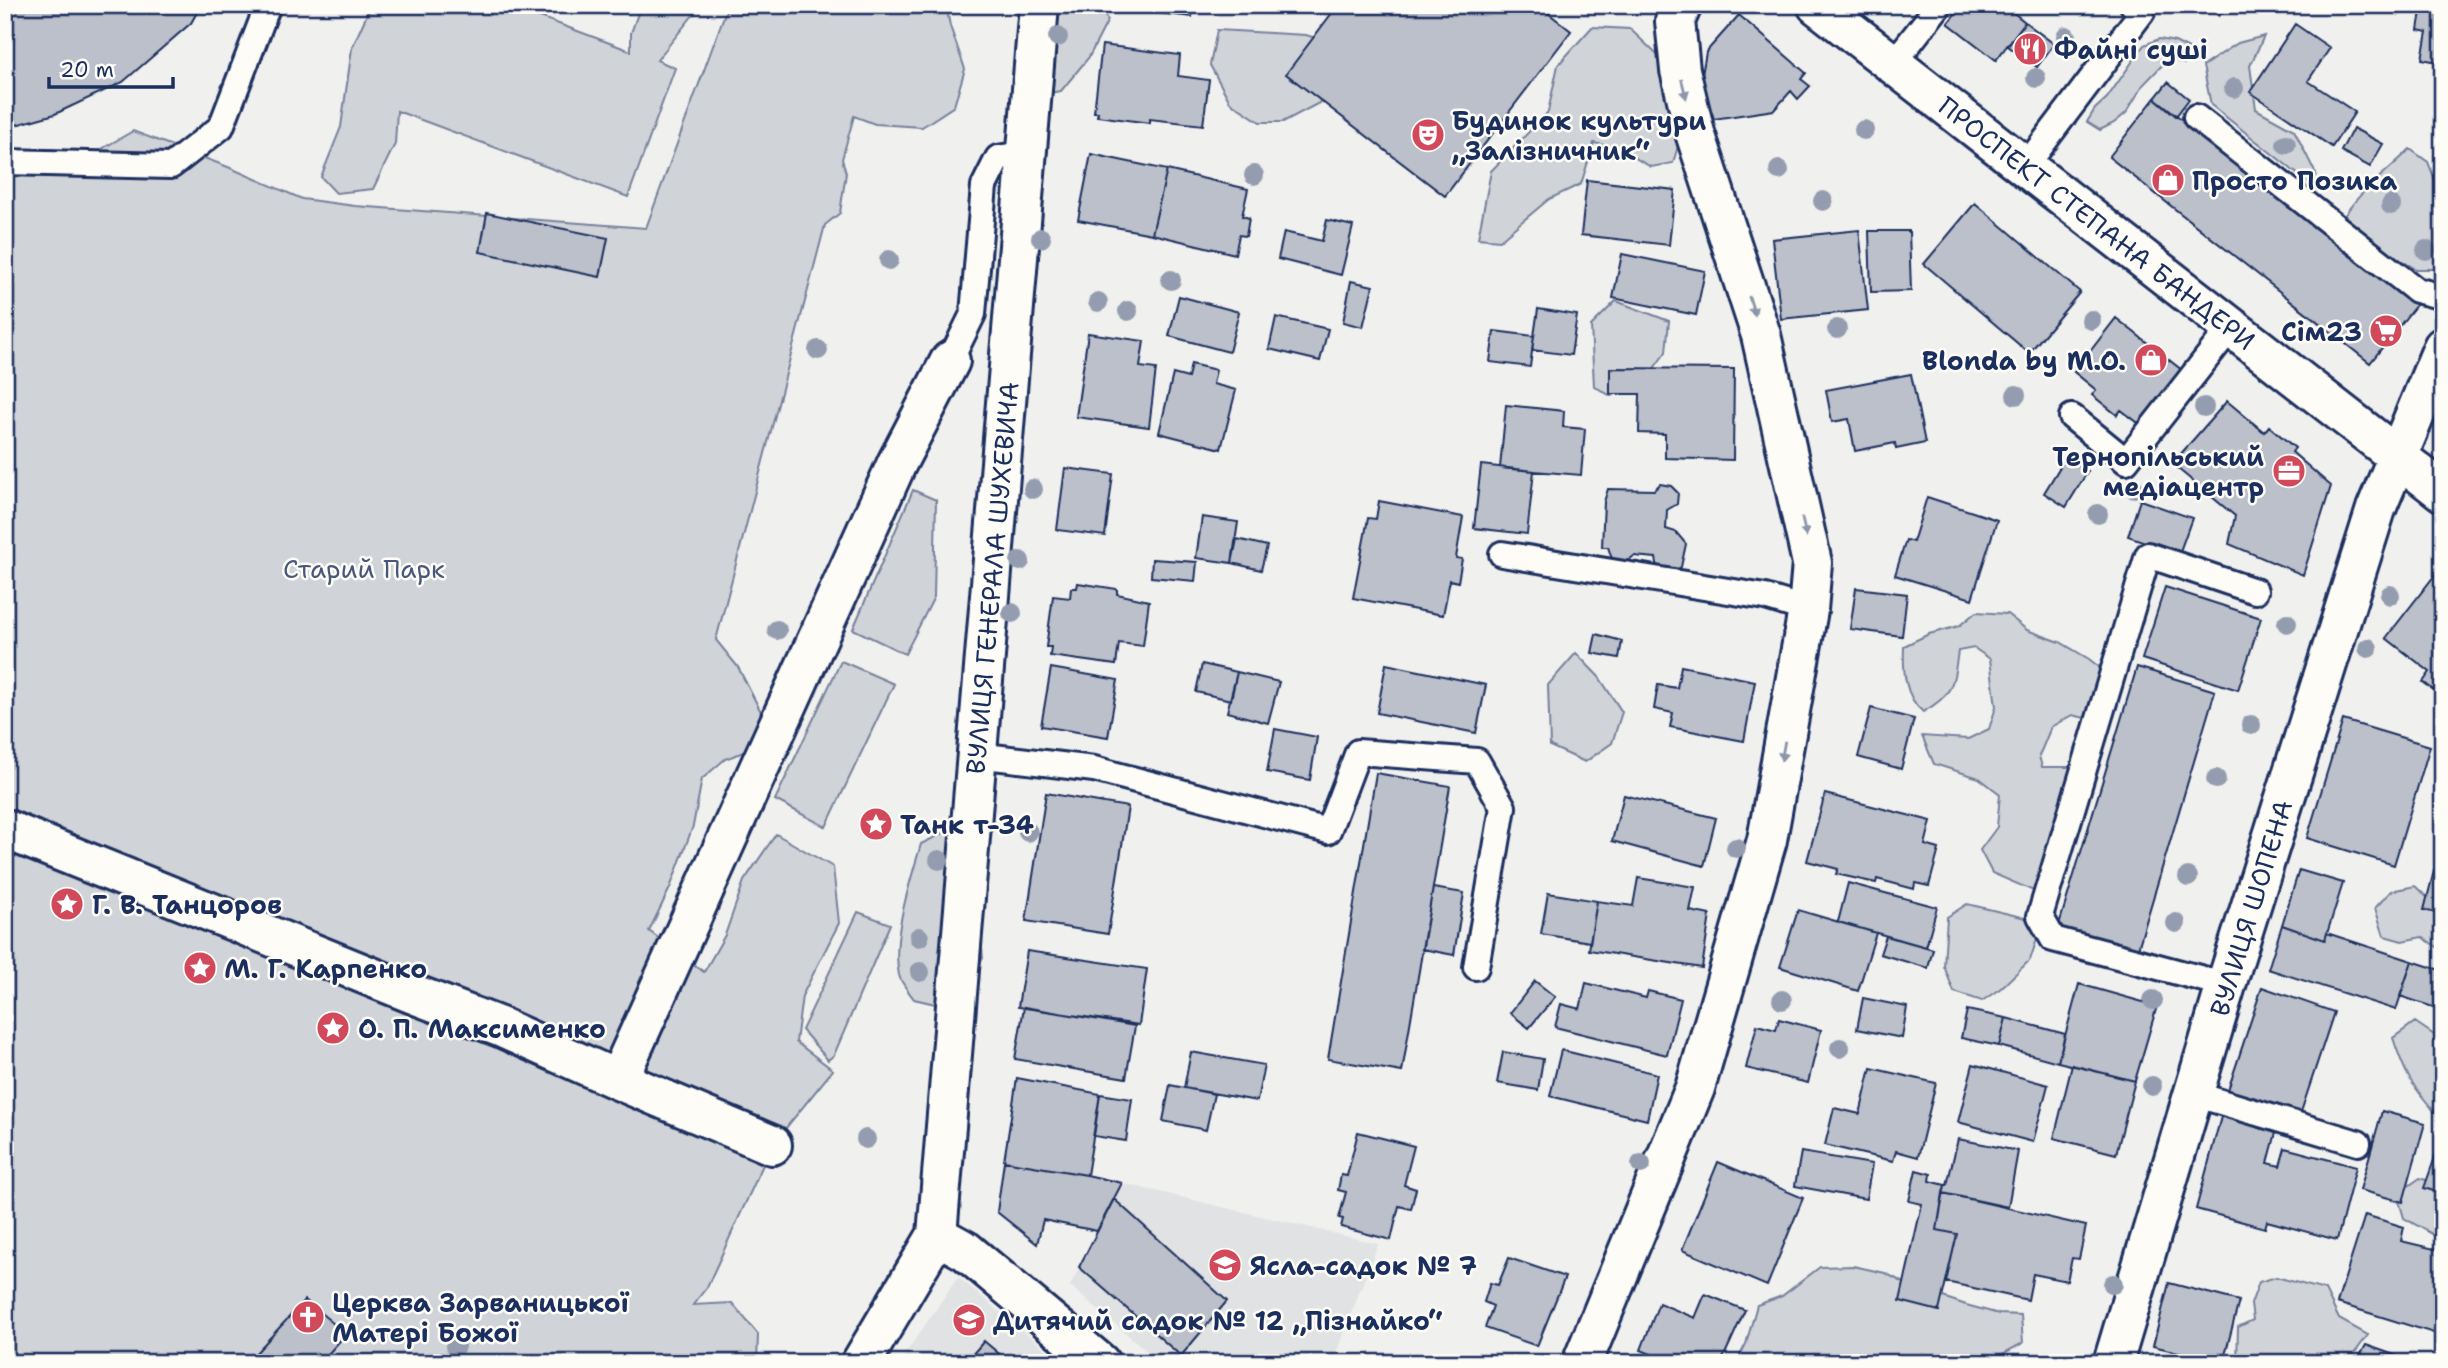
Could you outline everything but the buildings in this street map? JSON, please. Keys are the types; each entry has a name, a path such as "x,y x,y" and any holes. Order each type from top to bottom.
{"street":[{"name":"ВУЛИЦЯ ГЕНЕРАЛА ШУХЕВИЧА","path":"937,1235 1040,5"},
{"name":"ПРОСПЕКТ СТЕПАНА БАНДЕРИ","path":"1817,5 2443,492"},
{"path":"1582,1363 1695,1088 1767,840 1808,610 1812,563 1761,335 1695,132 1680,70 1679,13"},
{"name":"ВУЛИЦЯ ШОПЕНА","path":"2113,1363 2226,985 2376,509 2443,347"},
{"path":"618,1080 897,463 950,361"},
{"path":"5,829 500,1027 772,1145"},
{"path":"860,1363 937,1235 965,1251 1100,1363"}],"lane":[{"path":"5,162 171,166 221,127 268,5"},
{"path":"1893,64 1938,5"},
{"path":"2025,167 2142,12 2133,5"},
{"path":"2196,117 2416,290 2443,297"},
{"path":"950,361 973,314 984,187 998,158 1027,153"},
{"path":"2072,417 2126,461 2231,327"},
{"path":"1502,554 1765,597 1808,610"},
{"path":"2226,985 2053,939 2040,916 2148,555 2255,591"},
{"path":"977,755 1094,769 1328,831 1358,752 1477,761 1503,807 1476,967"},
{"path":"2194,1094 2358,1143"}],"shaded area":[{"name":"Ясла-садок № 7","path":"1122,1183 1378,1244 1332,1363 1161,1363 1070,1286"},
{"name":"Дитячий садок № 12 „Пізнайко“","path":"958,1277 1062,1363 899,1363"}],"green space":[{"path":"371,5 508,5 631,51 631,33 641,5 701,5 657,60 675,68 628,197 397,111 395,144 373,189 336,193 321,177 341,127 352,48"},
{"name":"Старий Парк","path":"728,5 946,5 950,26 965,69 954,106 922,127 875,124 854,116 842,159 846,173 840,213 825,225 716,640 738,667 761,712 754,748 725,759 702,779 693,826 670,888 649,931 704,972 725,935 744,881 776,834 833,867 839,923 802,996 796,1042 833,1070 772,1145 707,1287 693,1305 732,1303 758,1334 757,1363 5,1363 5,173 77,163 133,131 302,199 355,206 646,228"},
{"path":"1031,5 1096,5 1108,20 1089,57 1061,91 1035,95"},
{"path":"1592,27 1630,29 1669,66 1684,126 1673,163 1651,167 1617,148 1594,143 1581,184 1549,199 1500,240 1478,238 1491,171 1548,112 1558,65"},
{"path":"1217,30 1306,35 1329,42 1341,60 1319,103 1283,122 1260,122 1230,102 1210,65"},
{"path":"2264,36 2250,66 2256,109 2294,130 2317,176 2310,184 2211,105 2203,66 2238,43"},
{"path":"2159,39 2175,42 2189,49 2184,64 2169,58 2143,85 2126,113 2114,123 2100,130 2087,122 2144,45"},
{"path":"2410,149 2428,162 2443,200 2443,269 2416,269 2385,251 2342,220 2364,191"},
{"path":"1616,301 1669,321 1666,352 1649,375 1611,396 1594,386 1591,326"},
{"path":"913,490 936,500 934,597 905,654 853,629"},
{"path":"1976,612 2007,614 2027,630 2060,642 2089,659 2112,677 2094,720 2072,715 2051,727 2039,756 2042,767 2075,767 2038,893 1992,873 1980,850 1997,827 2000,794 1979,778 1934,764 1922,736 1968,739 1989,729 1996,707 1990,659 1974,648 1958,651 1950,688 1941,700 1923,712 1912,698 1906,682 1904,646 1929,634 1959,626"},
{"path":"1576,653 1599,677 1622,712 1612,743 1585,762 1550,746 1548,685"},
{"path":"841,661 894,684 826,827 775,800"},
{"path":"954,828 976,892 983,958 957,1009 914,999 900,978 897,960 903,909 921,844"},
{"path":"2415,886 2443,912 2443,951 2422,937 2402,941 2384,936 2375,908 2391,891"},
{"path":"1967,904 2030,919 2041,927 2030,960 2001,988 1982,1001 1954,992 1944,966 1947,917"},
{"path":"858,912 890,924 834,1055 828,1060 802,1030"},
{"path":"2415,1022 2443,1041 2443,1107 2435,1112 2409,1078 2393,1038"},
{"path":"2420,1178 2443,1186 2443,1242 2404,1218 2397,1194"},
{"path":"1853,1266 1885,1273 1908,1285 1966,1305 1999,1314 2021,1315 2023,1343 1986,1363 1736,1363 1746,1344 1757,1305 1782,1296 1820,1267"},
{"path":"2276,1277 2325,1290 2339,1319 2368,1335 2347,1363 2237,1363 2238,1327 2253,1320 2251,1304 2259,1282"}],"place":[{"name":"Файні суші","path":"2030,49"},
{"name":"Будинок культури „Залізничник“","path":"1428,135"},
{"name":"Просто Позика","path":"2168,180"},
{"name":"Сім23","path":"2386,331"},
{"name":"Blonda by M.O.","path":"2151,360"},
{"name":"Тернопільський медіацентр","path":"2289,471"},
{"name":"Танк т-34","path":"876,824"},
{"name":"Г. В. Танцоров","path":"67,904"},
{"name":"М. Г. Карпенко","path":"200,968"},
{"name":"О. П. Максименко","path":"333,1028"},
{"name":"Ясла-садок № 7","path":"1225,1265"},
{"name":"Церква Зарваницької Матері Божої","path":"308,1317"},
{"name":"Дитячий садок № 12 „Пізнайко“","path":"969,1320"}]}
